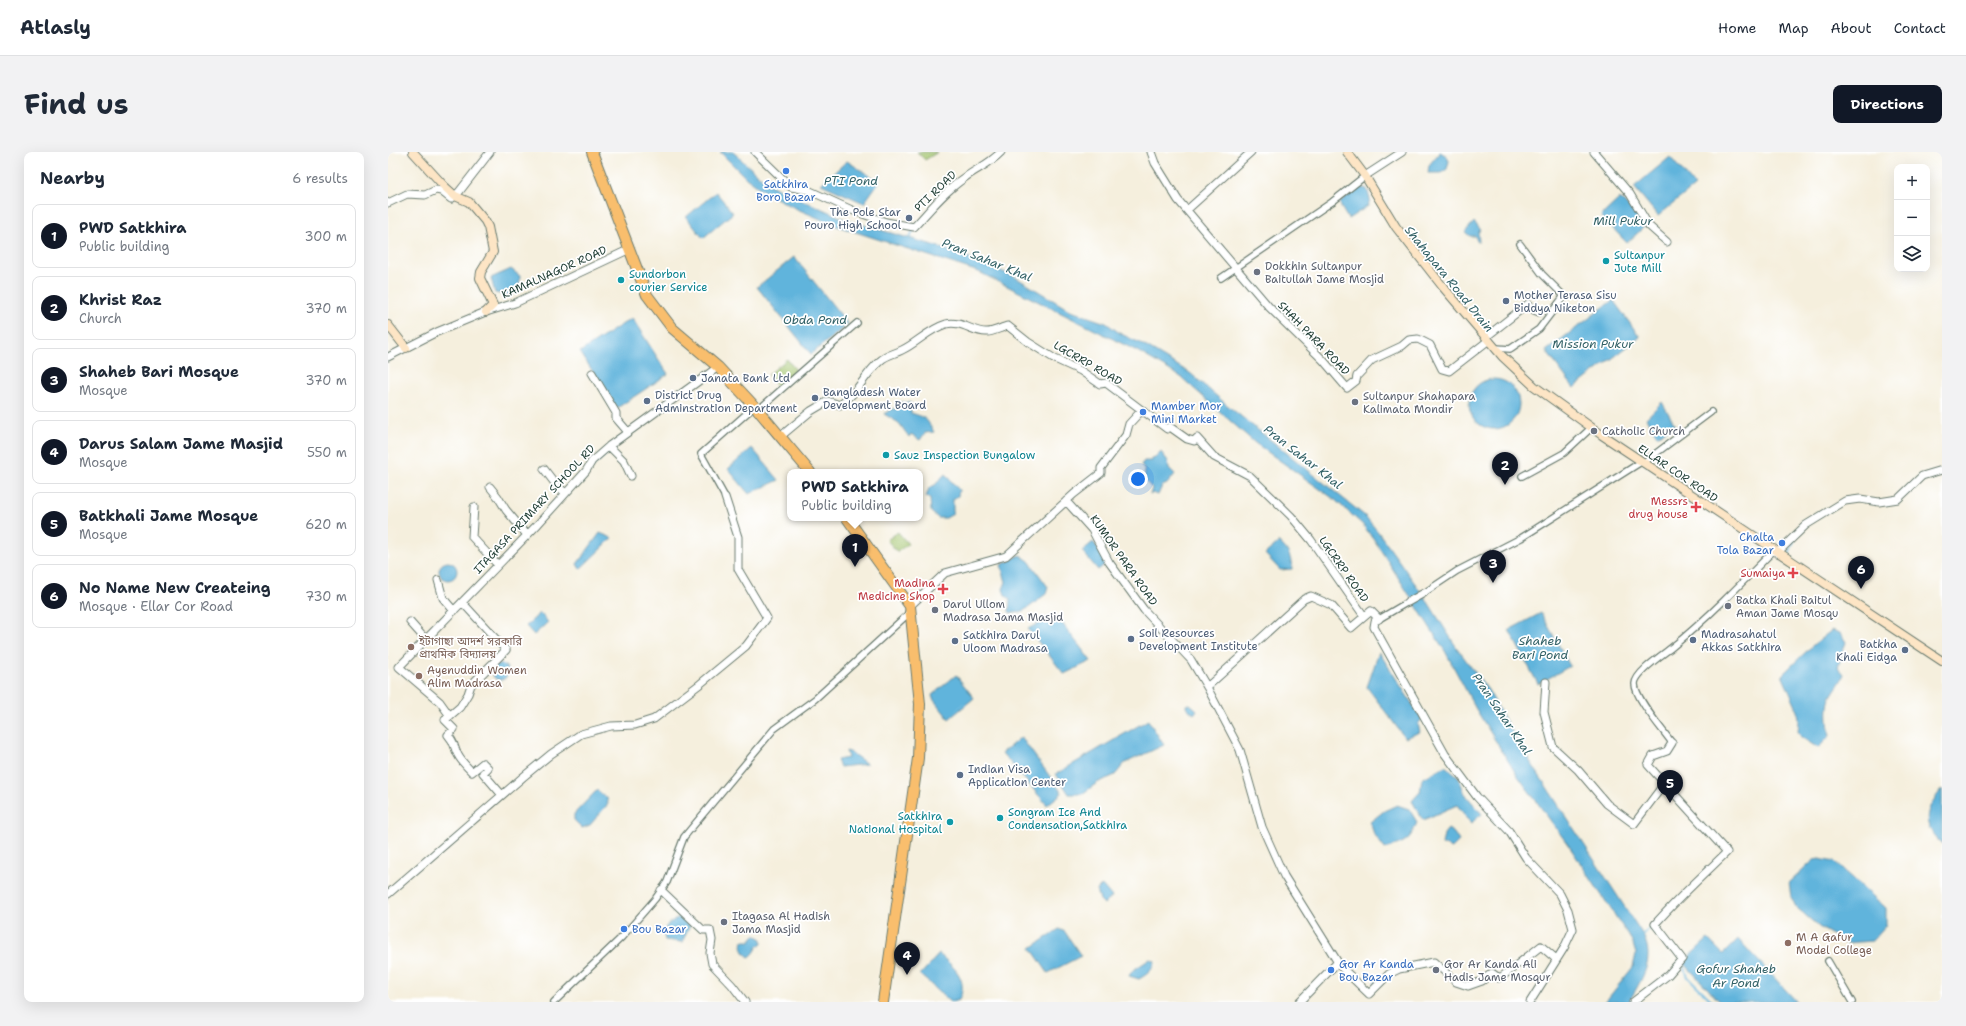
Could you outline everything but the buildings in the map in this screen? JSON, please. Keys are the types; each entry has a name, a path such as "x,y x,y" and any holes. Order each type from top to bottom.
{"highway":[{"path":"592,152 647,295 672,328 718,367 757,408 808,469"},
{"path":"849,521 910,606 920,704 918,758 883,1002"}],"main road":[{"name":"KAMALNAGOR ROAD","path":"413,152 432,174 455,196 469,202 474,206 488,227 492,252 481,272 480,278 493,305 486,312"},
{"name":"ELLAR COR ROAD","path":"1347,152 1365,176 1396,227 1443,287 1496,348 1534,386 1591,428 1775,552 1942,661"},
{"path":"388,325 406,348"}],"street":[{"path":"388,203 407,194 425,195 436,190 441,191 448,199 451,199 490,152"},
{"name":"PTI ROAD","path":"754,152 791,187 808,190 854,211 886,222 914,227 947,192 964,178 984,167 1001,152"},
{"name":"SHAH PARA ROAD","path":"1151,152 1178,200 1269,307 1323,360 1347,388 1356,382 1357,376 1372,360 1402,346 1409,340 1418,339 1430,345 1442,369 1449,371 1487,338"},
{"path":"1187,210 1251,152"},
{"path":"1221,278 1332,202 1365,176 1402,152"},
{"path":"1594,152 1630,194 1649,226 1667,242"},
{"path":"1496,348 1510,349 1539,329 1564,296 1542,274 1520,244"},
{"name":"KAMALNAGOR ROAD","path":"388,357 437,332 486,312 515,303 630,249"},
{"path":"1487,338 1528,304 1534,310 1540,312"},
{"path":"388,894 551,754 581,734 611,726 635,725 654,719 746,646 767,618 738,569 738,537 725,497 701,454 857,323"},
{"name":"LGCRRP ROAD","path":"781,436 811,411 828,401 840,405 848,400 859,388 862,379 880,361 902,350 933,330 948,324 960,324 987,332 1008,326 1028,342 1071,368 1081,371 1100,384 1106,384 1167,429 1170,427 1187,439 1194,441 1197,438 1214,457 1250,476 1291,516 1311,540 1364,616"},
{"name":"ITAGASA PRIMARY SCHOOL RD","path":"450,716 440,702 399,667 527,535 592,462 628,432 718,367"},
{"path":"592,373 616,413 616,418 628,432"},
{"path":"554,1002 622,937 661,890 667,882 684,837 774,729 815,699 907,616 910,606 944,573 1006,556 1066,501 1101,473 1101,468 1126,435 1129,424 1142,410"},
{"path":"1530,1002 1564,948 1573,929 1572,920 1564,901 1551,884 1526,858 1509,831 1477,797 1445,754 1374,627 1375,621 1424,593 1457,571 1521,538 1642,462 1711,412"},
{"path":"1522,476 1564,453 1591,428"},
{"path":"610,446 624,460 631,476"},
{"path":"544,469 557,486 566,493"},
{"path":"1633,1002 1668,975 1682,959 1655,924 1683,893 1690,888 1726,852 1648,765 1653,756 1667,751 1672,743 1640,698 1634,682 1641,672 1686,635 1806,525 1845,502 1860,499 1879,502 1898,499 1922,476 1942,470"},
{"path":"490,487 506,510 527,535"},
{"name":"KUMOR PARA ROAD","path":"1066,501 1092,530 1109,562 1144,610 1191,660 1240,750 1262,827 1284,876 1299,903 1333,952 1337,963 1369,994 1389,974 1399,969 1434,962 1456,982 1468,986 1482,981 1492,973 1498,978 1504,976 1541,946 1556,959"},
{"path":"474,507 472,537 498,565"},
{"path":"438,580 443,598 454,611"},
{"path":"1207,687 1304,599 1310,596 1331,605 1351,628 1371,611 1379,619"},
{"path":"462,602 506,650 471,685 468,694 460,707 445,720 454,729 448,735 454,742 457,754 472,772 483,763 488,768 484,773 502,795"},
{"path":"410,622 426,640"},
{"path":"1546,682 1544,712 1553,746 1578,770 1607,804 1634,824 1664,784"},
{"path":"661,890 703,930 710,930 712,940 710,953 712,964 732,985 745,1002"},
{"path":"1828,961 1852,1002"},
{"path":"1299,1002 1337,963"}],"green space":[{"path":"917,152 938,152 925,160"},
{"path":"787,359 796,370 777,386 768,375"},
{"path":"898,532 908,544 897,552 887,540"}],"water":[{"path":"720,152 733,152 768,184 849,221 933,245 978,261 1015,277 1071,311 1106,323 1121,334 1140,343 1190,373 1227,405 1365,516 1379,533 1426,599 1457,648 1488,690 1522,749 1643,935 1647,945 1647,962 1642,978 1629,1002 1605,1002 1633,967 1636,954 1632,941 1569,846 1515,772 1477,711 1445,651 1373,538 1362,524 1334,499 1255,443 1181,377 1137,351 979,272 834,225 795,208 765,192 746,178"},
{"path":"1440,152 1447,156 1449,161 1447,169 1441,173 1428,173 1429,165"},
{"path":"1670,157 1695,186 1658,216 1634,187"},
{"name":"PTI Pond","path":"847,161 879,182 864,203 821,184"},
{"path":"1360,187 1367,189 1370,199 1368,206 1348,219 1341,207 1340,202"},
{"path":"716,192 733,213 703,238 686,217"},
{"name":"Mill Pukur","path":"1620,198 1646,225 1627,243 1601,216"},
{"path":"1474,222 1481,230 1478,232 1479,241 1477,241 1475,236 1470,236 1465,232"},
{"name":"Obda Pond","path":"794,257 848,324 811,354 757,287"},
{"path":"511,269 520,276 519,291 506,295 495,293 491,278"},
{"name":"Mission Pukur","path":"1613,300 1640,337 1574,388 1546,351"},
{"path":"632,318 668,374 617,408 580,352"},
{"path":"1494,379 1508,383 1515,390 1519,404 1515,418 1508,425 1494,429 1480,425 1473,418 1469,404 1473,390 1480,383"},
{"path":"900,402 911,403 911,413 921,416 926,420 934,432 925,433 920,440 911,434 909,437 899,423 884,414 892,409 896,409"},
{"path":"1662,402 1675,425 1657,436 1646,418"},
{"path":"752,448 779,480 749,494 728,469"},
{"path":"1161,452 1168,461 1169,468 1175,474 1167,484 1162,486 1158,495 1153,493 1150,495 1152,488 1144,480 1145,471 1141,465 1144,461 1152,461 1152,459"},
{"path":"945,474 959,490 958,496 953,499 953,514 946,518 938,518 931,512 930,499 926,497 929,488 935,485"},
{"path":"600,533 612,538 580,569 577,564"},
{"path":"1093,542 1109,561 1098,570 1082,551"},
{"path":"1279,542 1285,548 1291,560 1292,569 1280,570 1265,554"},
{"path":"1020,555 1029,561 1048,587 1046,594 1033,604 1024,610 1014,613 1009,612 1010,599 1005,595 1003,589 1006,582 1001,565"},
{"path":"444,562 452,562 457,567 455,578 452,580 444,580 439,575 439,567"},
{"path":"540,613 548,622 534,635 526,626"},
{"name":"Shaheb Bari Pond","path":"1541,613 1570,666 1538,684 1509,630"},
{"path":"1055,614 1091,661 1064,674 1028,629"},
{"path":"1832,630 1840,633 1846,642 1838,667 1844,674 1830,698 1828,717 1830,736 1818,748 1801,737 1798,731 1798,711 1782,675 1813,645"},
{"path":"1379,652 1422,719 1418,724 1420,732 1405,738 1367,687"},
{"path":"497,664 503,664 508,669 506,678 503,680 497,680 492,675 492,669"},
{"path":"956,675 974,698 949,719 933,699 932,695"},
{"path":"1190,704 1197,710 1194,714 1186,707 1186,705"},
{"path":"1148,720 1164,745 1125,763 1115,775 1097,783 1082,794 1069,794 1056,774"},
{"path":"1021,737 1062,793 1047,805 1002,753"},
{"path":"846,751 850,752 867,764 840,767 837,760 848,758"},
{"path":"1445,766 1458,776 1465,794 1482,814 1471,823 1457,805 1423,820 1412,801 1420,792 1422,779"},
{"path":"1942,789 1942,844 1930,830 1927,816 1932,804"},
{"path":"597,790 607,798 608,804 590,825 582,828 574,820 574,814"},
{"path":"1397,805 1409,809 1417,822 1412,834 1406,840 1385,849 1374,834 1370,822 1384,811"},
{"path":"1448,829 1454,833 1459,841 1452,848 1442,844 1444,834"},
{"path":"1819,859 1835,862 1886,908 1886,925 1872,941 1846,943 1819,927 1796,907 1791,897 1789,883 1814,860"},
{"path":"1102,885 1112,897 1104,904 1100,900 1097,890"},
{"path":"683,915 687,918 690,926 682,942 665,940 664,931 668,924"},
{"path":"1059,929 1065,932 1081,956 1048,973 1031,948"},
{"path":"755,935 762,939 762,943 749,957 743,950 743,941 750,941"},
{"name":"Gofur Shaheb Ar Pond","path":"1708,939 1723,954 1738,939 1797,1002 1720,1002 1683,962"},
{"path":"939,954 955,969 961,980 962,993 959,1000 951,1002 920,975"},
{"path":"1150,959 1155,961 1153,967 1147,974 1139,979 1129,976 1132,971"}],"waterway":[{"path":"910,237 914,229"},
{"name":"Shahapara Road Drain","path":"1249,278 1258,289"},
{"path":"592,466 607,453"},
{"path":"1788,557 1794,540"},
{"path":"1643,935 1650,927 1663,940"},
{"path":"1682,961 1688,977 1713,1002"},
{"path":"1375,983 1383,975"}],"place":[{"name":"Satkhira Boro Bazar","path":"786,171"},
{"name":"The Pole Star Pouro High School","path":"909,218"},
{"name":"Sultanpur Jute Mill","path":"1606,261"},
{"name":"Dokkhin Sultanpur Baitullah Jame Mosjid","path":"1257,272"},
{"name":"Sundorbon courier Service","path":"621,280"},
{"name":"Mother Terasa Sisu Biddya Niketon","path":"1506,301"},
{"name":"Janata Bank Ltd","path":"693,378"},
{"name":"Bangladesh Water Development Board","path":"815,398"},
{"name":"District Drug Adminstration Department","path":"647,401"},
{"name":"Sultanpur Shahapara Kalimata Mondir","path":"1355,402"},
{"name":"Mamber Mor Mini Market","path":"1143,412"},
{"name":"Catholic Church","path":"1594,431"},
{"name":"Sauz Inspection Bungalow","path":"886,455"},
{"name":"Khrist Raz","path":"1505,485"},
{"name":"Messrs drug house","path":"1696,507"},
{"name":"Chalta Tola Bazar","path":"1782,543"},
{"name":"PWD Satkhira","path":"855,567"},
{"name":"Sumaiya","path":"1793,573"},
{"name":"Shaheb Bari Mosque","path":"1493,583"},
{"name":"Madina Medicine Shop","path":"943,589"},
{"name":"No Name New Createing","path":"1861,589"},
{"name":"Batka Khali Baitul Aman Jame Mosqu","path":"1728,606"},
{"name":"Darul Ullom Madrasa Jama Masjid","path":"935,610"},
{"name":"Soil Resources Development Institute","path":"1131,639"},
{"name":"Madrasahatul Akkas Satkhira","path":"1693,640"},
{"name":"Satkhira Darul Uloom Madrasa","path":"955,641"},
{"name":"ইটাগাছা আদর্শ সরকারি প্রাথমিক বিদ্যালয়","path":"411,647"},
{"name":"Batkha Khali Eidga","path":"1905,650"},
{"name":"Ayenuddin Women Alim Madrasa","path":"419,676"},
{"name":"Indian Visa Application Center","path":"960,775"},
{"name":"Batkhali Jame Mosque","path":"1670,803"},
{"name":"Songram Ice And Condensation,Satkhira","path":"1000,818"},
{"name":"Satkhira National Hospital","path":"950,822"},
{"name":"Itagasa Al Hadish Jama Masjid","path":"724,922"},
{"name":"Bou Bazar","path":"624,929"},
{"name":"M A Gafur Model College","path":"1788,943"},
{"name":"Gor Ar Kanda Bou Bazar","path":"1331,970"},
{"name":"Gor Ar Kanda Ali Hadis Jame Mosqur","path":"1436,970"},
{"name":"Darus Salam Jame Masjid","path":"907,975"}],"water label":[{"name":"Pran Sahar Khal","path":"987,260"},
{"name":"Pran Sahar Khal","path":"1303,457"},
{"name":"Pran Sahar Khal","path":"1502,714"}]}
